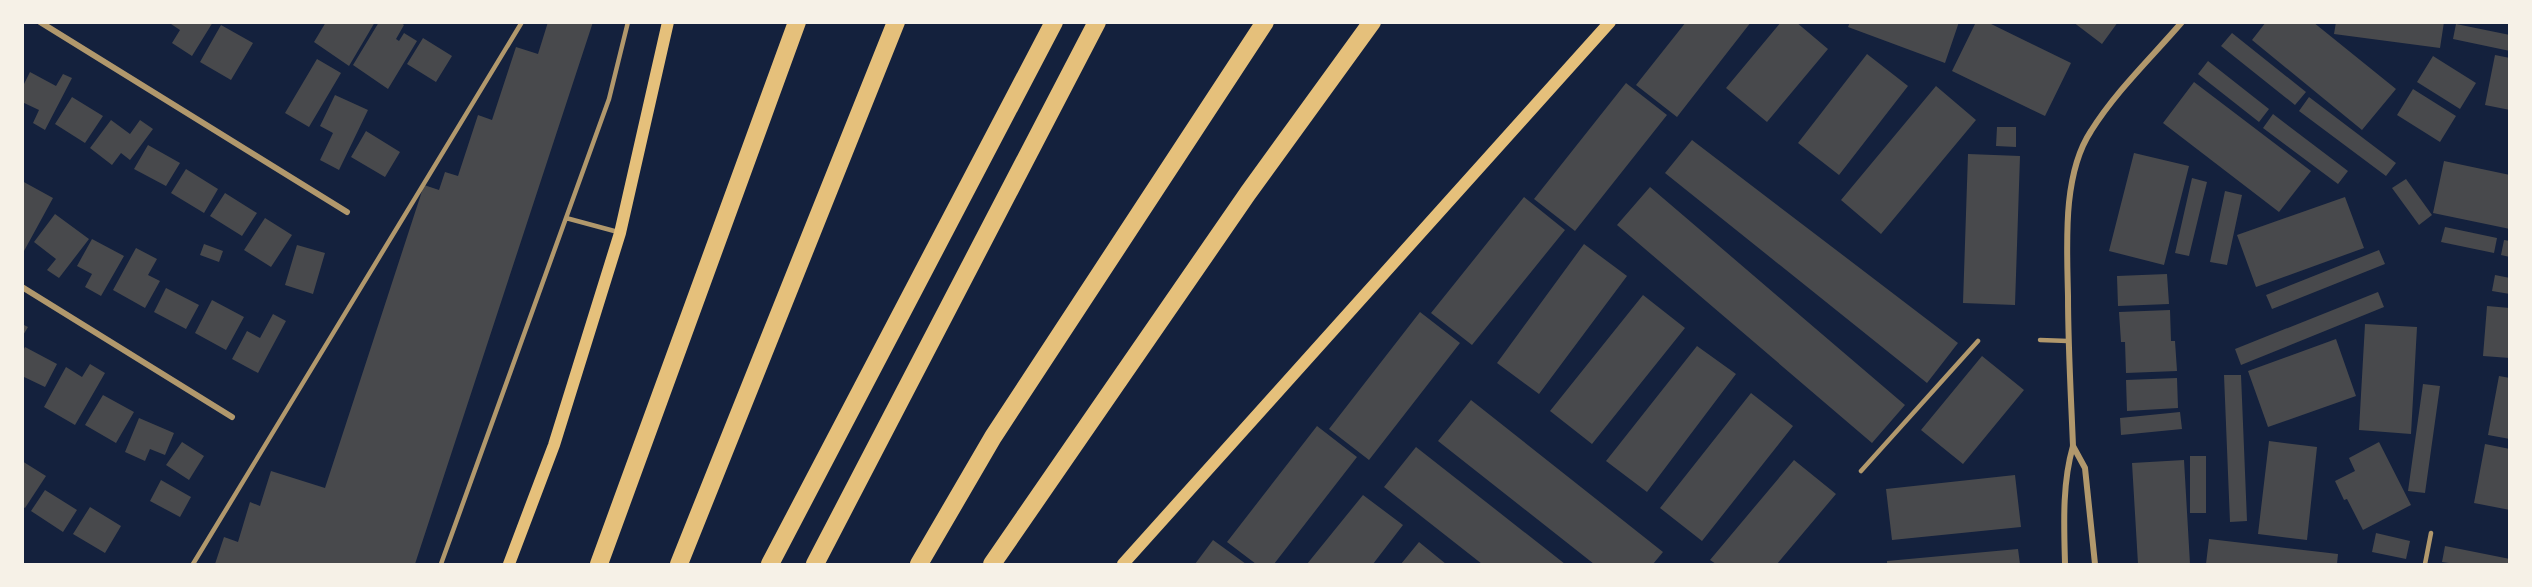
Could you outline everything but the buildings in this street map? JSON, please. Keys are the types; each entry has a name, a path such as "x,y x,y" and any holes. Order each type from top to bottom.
{"highway":[{"path":"599,564 797,22"},
{"path":"679,564 896,22"},
{"path":"770,564 1054,22"},
{"path":"815,564 1097,22"},
{"path":"992,564 1248,193 1372,22"},
{"path":"919,564 993,437 1262,28"},
{"path":"673,564 704,500"}],"main road":[{"path":"509,564 554,445 620,233 669,22"},
{"path":"1123,564 1610,22"}],"street":[{"path":"40,22 347,212"},
{"path":"2065,564 2064,514 2073,446 2066,220 2074,173 2090,132 2126,86 2182,22"},
{"path":"22,287 232,417"},
{"path":"2073,446 2085,468 2095,564"}],"lane":[{"path":"193,564 522,22"},
{"path":"441,564 609,99 628,22"},
{"path":"566,218 620,233"},
{"path":"2040,340 2068,341"},
{"path":"1861,471 1978,341"},
{"path":"2425,564 2431,533"}]}
